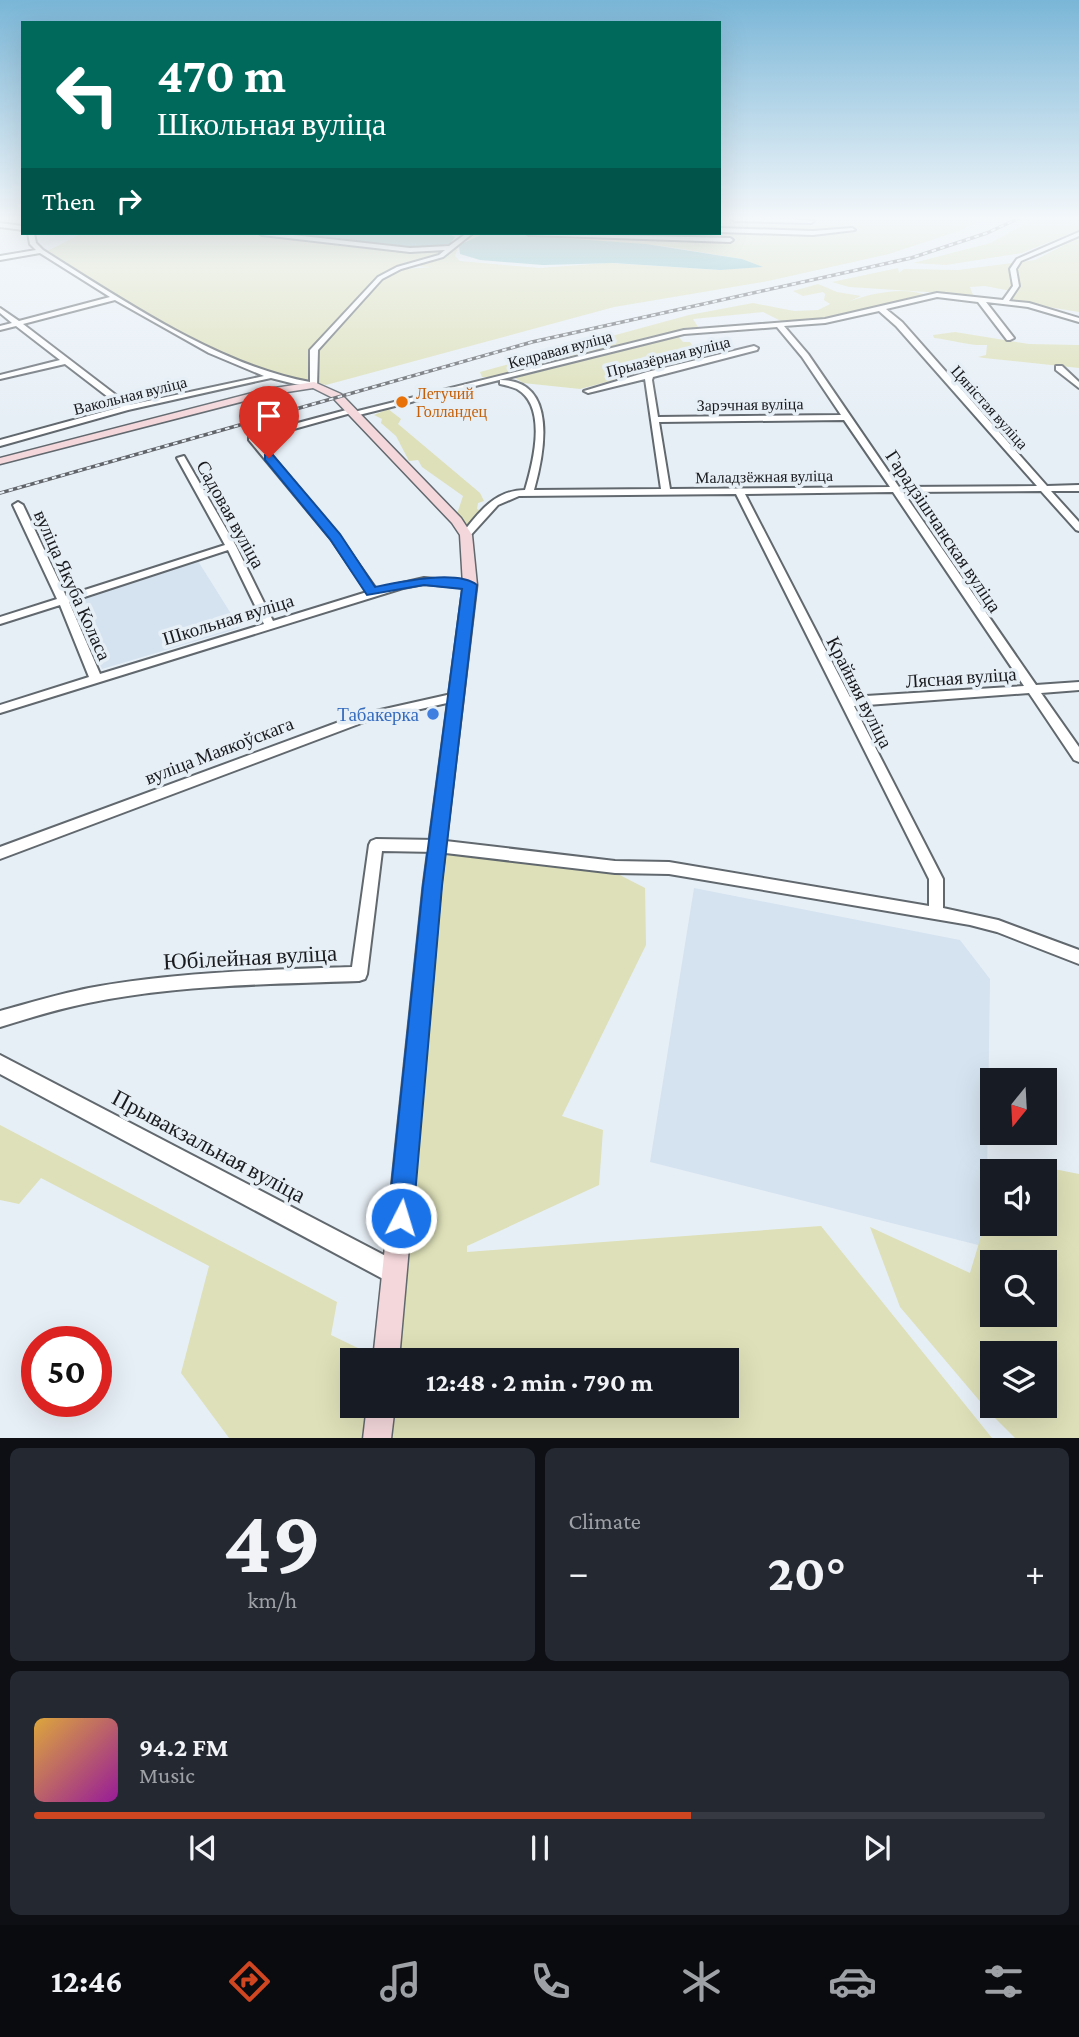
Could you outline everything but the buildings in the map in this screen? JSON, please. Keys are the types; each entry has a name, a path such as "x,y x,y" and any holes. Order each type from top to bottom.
{"main road":[{"path":"0,461 268,391 314,385 329,390 353,413 457,521 466,535 470,585 451,753 437,846 387,1348"},
{"path":"377,1438 379,1418"}],"street":[{"path":"96,286 233,363 268,377 314,385 314,350 373,286"},
{"path":"1005,302 1016,286"},
{"name":"Кедравая вуліца","path":"353,413 705,328 780,326 825,321 937,295 980,299"},
{"path":"0,328 114,298"},
{"path":"980,299 1079,314"},
{"path":"980,299 1010,338"},
{"name":"Цяністая вуліца","path":"879,307 899,324 1079,528"},
{"path":"0,310 127,408"},
{"path":"1060,312 1079,320"},
{"name":"Гарадзішчанская вуліца","path":"780,326 805,356 1079,757"},
{"name":"Прыазёрная вуліца","path":"588,391 754,348"},
{"path":"0,377 66,361"},
{"path":"1059,368 1079,386"},
{"path":"650,374 648,380 666,493"},
{"name":"Вакольная вуліца","path":"0,443 127,408 268,377"},
{"path":"495,380 524,388 539,411 539,460 529,493"},
{"path":"353,413 252,438 335,537 372,592"},
{"name":"Зарэчная вуліца","path":"656,420 845,417"},
{"name":"Садовая вуліца","path":"181,458 231,546 270,625"},
{"name":"Маладзёжная вуліца","path":"466,535 499,498 529,493 1079,488"},
{"name":"Крайняя вуліца","path":"739,491 936,879 936,913"},
{"name":"вуліца Якуба Коласа","path":"18,505 63,600 96,679"},
{"path":"0,621 231,546"},
{"name":"Школьная вуліца","path":"0,709 372,592 424,581 470,585"},
{"name":"Лясная вуліца","path":"845,702 1079,686"},
{"name":"вуліца Маякоўскага","path":"0,853 362,718 456,697"},
{"name":"Юбілейная вуліца","path":"0,1020 66,999 204,979 359,974 376,845 437,846"},
{"path":"437,846 615,867 669,869 936,913 998,926 1079,957"},
{"name":"Прывакзальная вуліца","path":"0,1064 395,1273"}],"shaded area":[{"path":"198,561 240,628 102,669 71,600"},
{"path":"694,888 960,940 990,979 989,1068 980,1068 980,1145 988,1145 987,1159 980,1159 980,1236 986,1236 986,1247 650,1162"}],"green space":[{"path":"101,286 738,286 614,307 326,385 242,365 131,306"},
{"path":"823,286 837,292 861,296 848,302 899,291 929,296 802,322 785,323 763,312 693,319 698,327 660,334 492,377 482,377 480,372 689,315 753,303 794,311 818,310 830,304 824,300 823,292 803,296 793,291"},
{"path":"846,286 983,286 970,287 973,295"},
{"path":"986,286 1079,286 1079,312 1011,301 1016,292"},
{"path":"955,332 1029,344 1079,345 1079,368 978,357 986,355 987,345 934,338 933,335"},
{"path":"678,336 683,342 690,342 696,351 683,356 658,355 665,365 658,369 642,366 633,375 580,389 523,383 515,378"},
{"path":"388,409 401,419 398,424 480,493 484,501 478,503 477,509 481,511 467,527 457,514 463,496 422,467 418,460 409,461 396,436 381,423 382,419 374,415"},
{"path":"446,853 614,872 645,888 646,945 562,1116 603,1130 599,1185 467,1246 467,1252 821,1226 992,1438 390,1438 392,1418 739,1418 739,1348 399,1348"},
{"path":"0,1125 337,1302 331,1335 358,1348 340,1348 340,1418 364,1418 364,1438 229,1438 181,1373 209,1266 41,1178 19,1204 0,1200"},
{"path":"1057,1170 1079,1174 1079,1438 1015,1438 995,1418 1057,1418 1057,1341 980,1341 980,1401 900,1307 870,1227 970,1273 981,1236 1057,1236"}],"railway":[{"path":"0,493 532,342 784,286"}],"place":[{"name":"Летучий Голландец","path":"402,402"},
{"name":"Табакерка","path":"433,714"}],"route":[{"path":"269,458 335,537 372,592 424,581 470,585 458,672 451,753 432,886 401,1218"}]}
